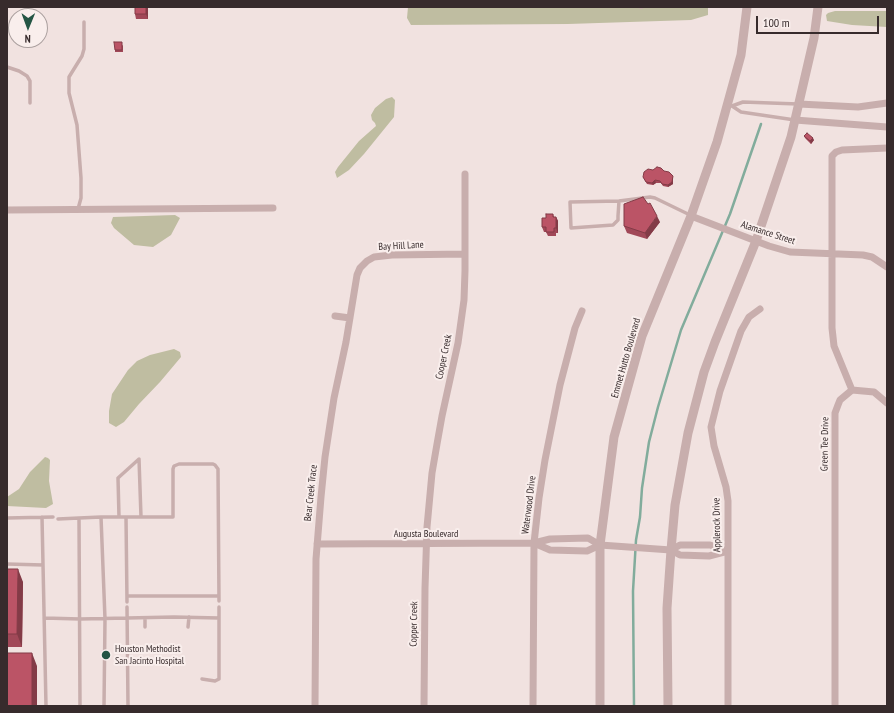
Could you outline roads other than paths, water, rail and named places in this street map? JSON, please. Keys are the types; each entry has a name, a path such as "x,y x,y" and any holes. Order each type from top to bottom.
{"street":[{"name":"Emmet Hutto Boulevard","path":"600,706 600,545 614,436 642,336 691,216 729,106 741,55 747,7"},
{"path":"668,706 667,608 671,550 675,505 688,433 704,372 735,290 756,240 791,137 814,38 818,7"},
{"path":"799,104 858,107 887,103"},
{"path":"795,120 887,127"},
{"path":"887,148 851,149 836,152 832,156 831,253 831,313 834,346 852,390 874,392 887,403"},
{"name":"Cooper Creek","path":"426,543 430,491 437,444 460,330 464,300 465,174"},
{"path":"7,210 212,207 273,208"},
{"name":"Alamance Street","path":"691,216 790,252 863,255 872,258 887,267"},
{"name":"Bay Hill Lane","path":"356,285 357,275 360,268 374,257 392,255 465,254"},
{"name":"Bear Creek Trace","path":"315,706 317,544 325,457 334,398 356,285"},
{"name":"Applerock Drive","path":"728,706 728,501 726,487 714,446 711,427 720,391 741,331 749,317 760,309"},
{"name":"Waterwood Drive","path":"533,706 534,543 542,473 567,358 575,328 582,311"},
{"path":"335,316 350,318"},
{"name":"Green Tee Drive","path":"835,706 835,413 840,400 852,390"},
{"name":"Augusta Boulevard","path":"317,544 534,543 550,539 588,538 600,545 671,550 680,555 709,556 728,551"},
{"name":"Copper Creek","path":"424,706 426,543"},
{"name":"Augusta Boulevard","path":"534,543 550,550 587,551 600,545"},
{"name":"Augusta Boulevard","path":"671,550 680,545 710,545 728,551"}],"lane":[{"path":"78,210 81,198 81,178 77,125 68,83 82,56 84,48 84,22"},
{"path":"7,67 19,71 27,76 30,82 30,102"},
{"path":"729,106 743,102 799,104"},
{"path":"729,106 740,112 795,120"},
{"path":"619,201 618,220 613,225 571,228 570,202 619,201 650,197 691,216"},
{"path":"119,517 118,478 139,459 141,517"},
{"path":"58,519 101,517 173,517 173,469 176,465 213,464 217,467 219,599 127,596"},
{"path":"42,517 46,706"},
{"path":"7,518 53,517"},
{"path":"101,517 105,619 104,706"},
{"path":"126,517 127,602"},
{"path":"79,518 80,706"},
{"path":"7,564 43,565"},
{"path":"127,607 128,706"},
{"path":"202,679 215,681 219,679 219,607"},
{"path":"188,627 189,617"},
{"path":"44,618 219,618"},
{"path":"145,618 145,627"}],"waterway":[{"path":"634,706 633,591 636,540 649,442 681,330 730,214 761,124"}],"place":[{"name":"Houston Methodist San Jacinto Hospital","path":"106,655"}]}
